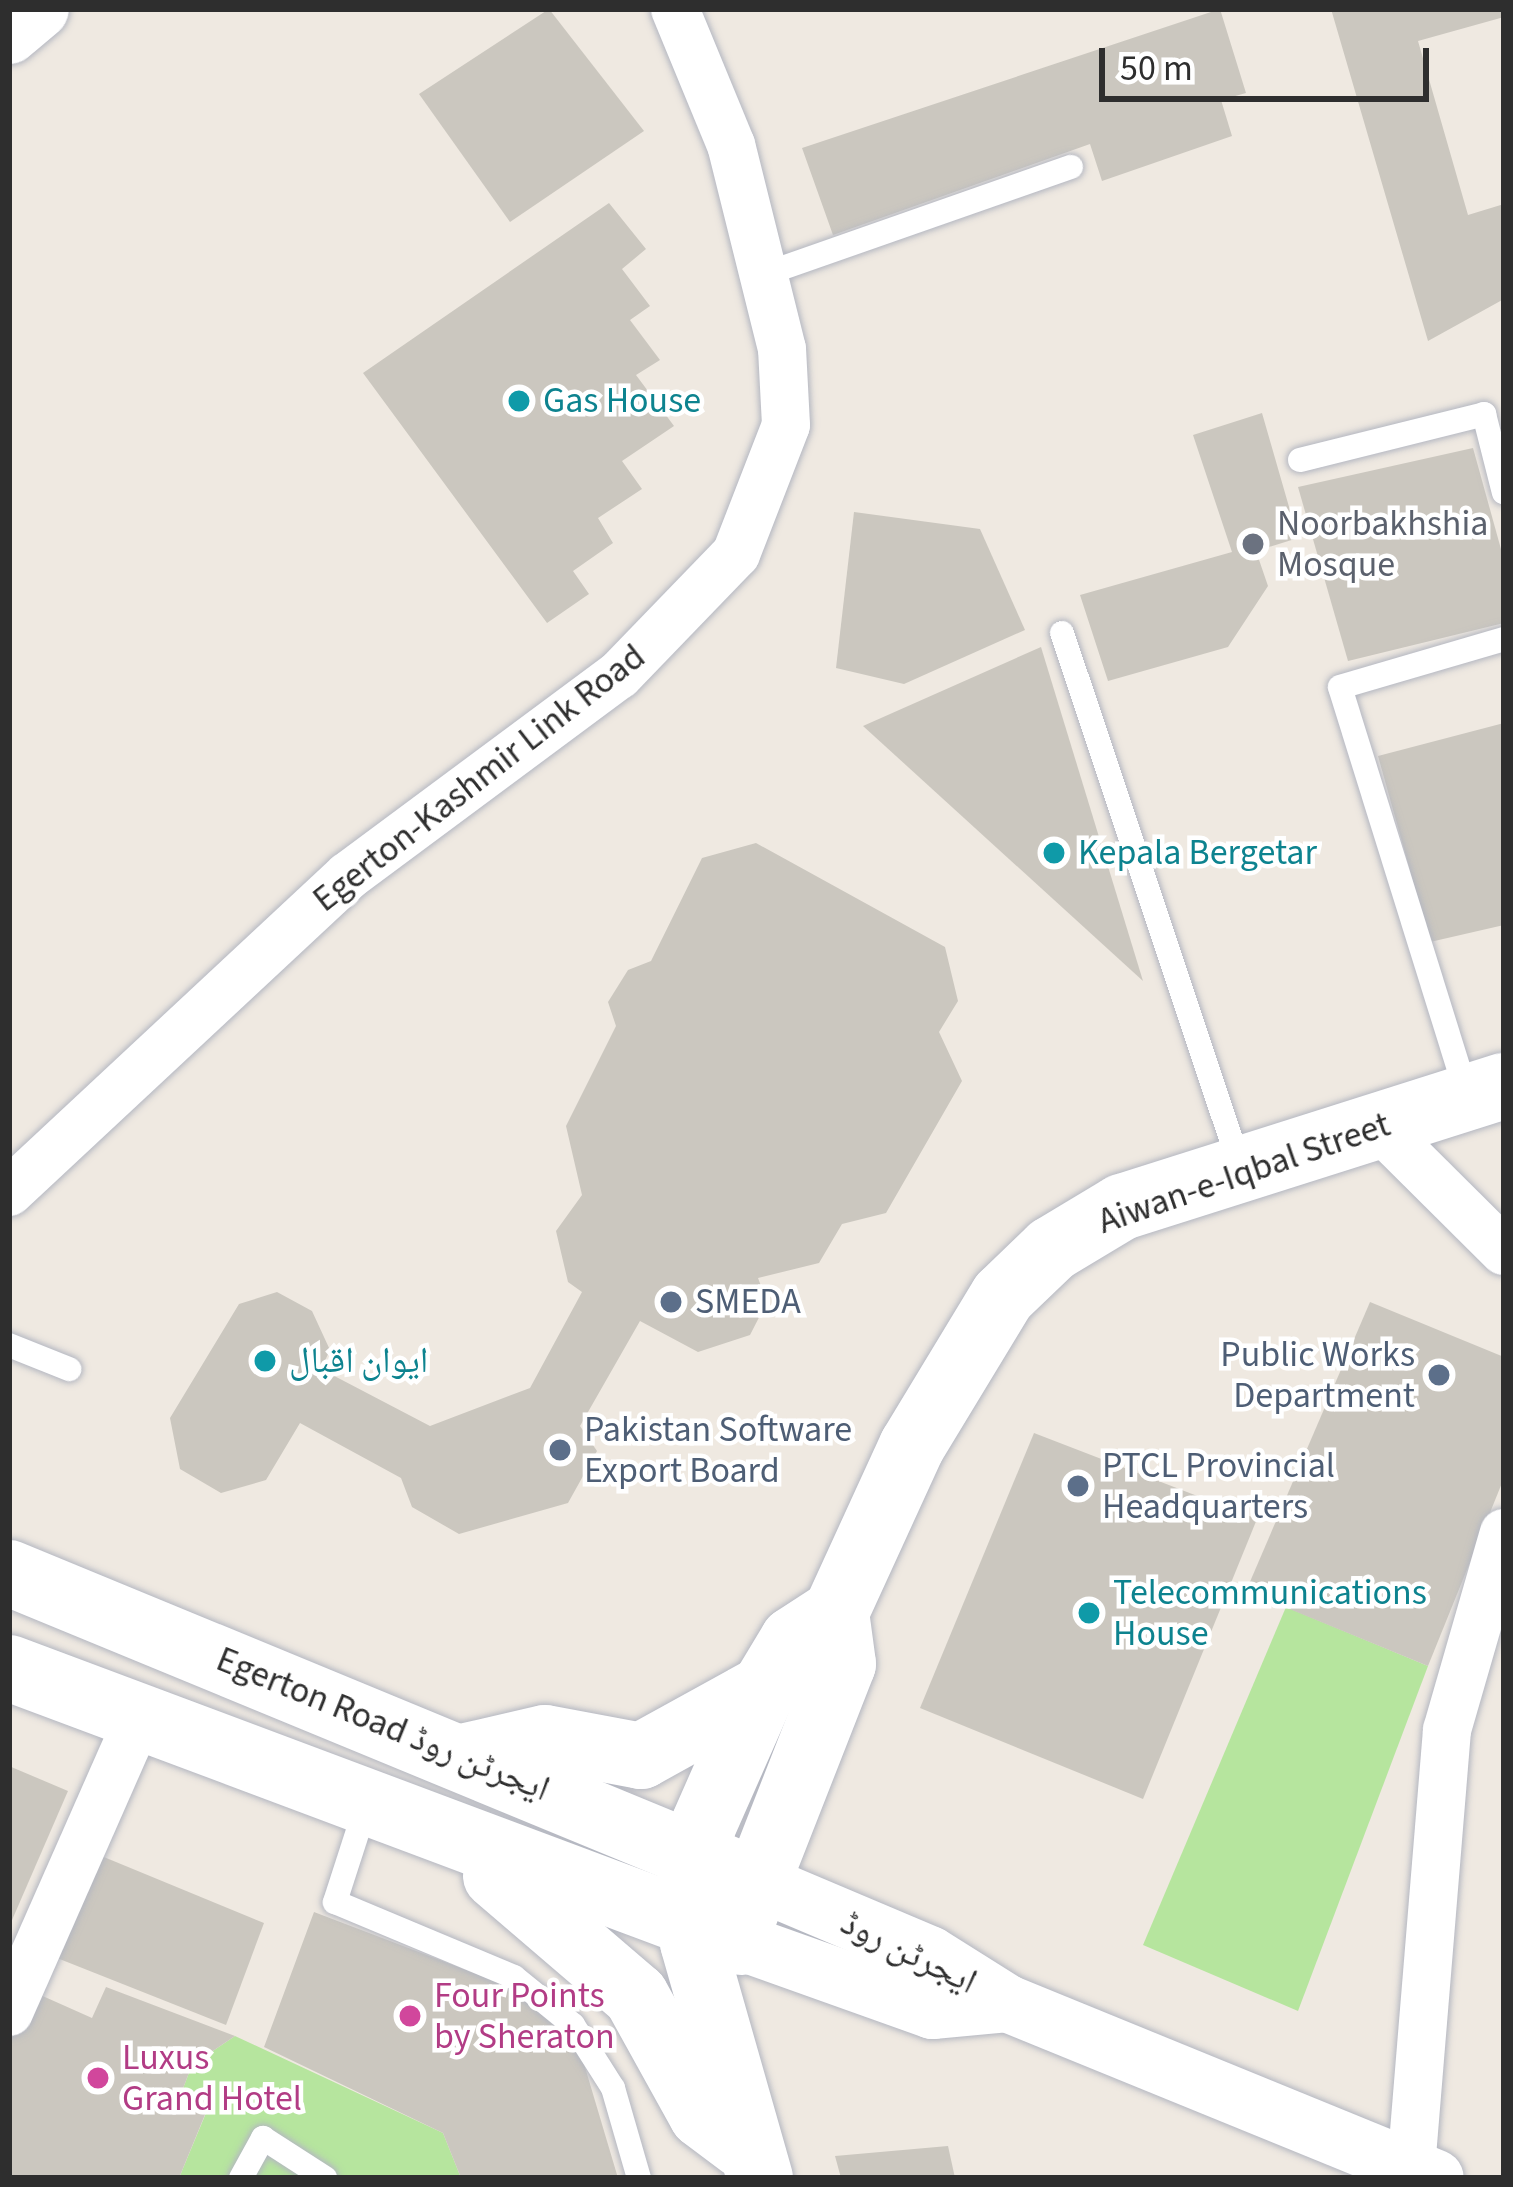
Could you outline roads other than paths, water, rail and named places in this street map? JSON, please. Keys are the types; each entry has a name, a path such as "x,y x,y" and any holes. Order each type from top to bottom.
{"main road":[{"name":"Aiwan-e-Iqbal Street","path":"725,1866 843,1664 836,1612 912,1446 1003,1295 1081,1228 1240,1166 1486,1092"},
{"name":"Egerton Road ایجرٹن روڈ","path":"9,1573 466,1756 725,1866"},
{"name":"Aiwan-e-Iqbal Street","path":"716,1935 725,1866 764,1688 793,1640 836,1612"},
{"path":"9,1668 365,1809 716,1935 773,2170"},
{"path":"466,1756 545,1738 641,1756 764,1688"},
{"path":"450,1839 612,1970 652,2018 702,2114 773,2170"}],"street":[{"path":"9,35 40,9"},
{"name":"Egerton-Kashmir Link Road","path":"9,1192 348,876 619,675 736,554 786,425 768,273 675,9"},
{"path":"1379,1127 1504,1251"},
{"path":"1007,2002 1423,2173 1448,1730 1504,1533"},
{"path":"9,2012 138,1720"},
{"name":"ایجرٹن روڈ","path":"725,1866 929,1954 1007,2002"},
{"name":"ایجرٹن روڈ","path":"716,1935 932,2010 1007,2002"}],"lane":[{"path":"768,273 1071,167"},
{"path":"1300,460 1484,414 1504,493"},
{"path":"1062,633 1240,1166"},
{"path":"1486,1092 1340,687 1504,639"},
{"path":"9,1345 69,1370"},
{"path":"365,1809 335,1902 514,1977 558,2012 613,2089 639,2178"},
{"path":"242,2178 263,2138 326,2178"}],"place":[{"name":"Gas House","path":"519,401"},
{"name":"Noorbakhshia Mosque","path":"1253,544"},
{"name":"Kepala Bergetar","path":"1054,853"},
{"name":"SMEDA","path":"671,1302"},
{"name":"ایوان اقبال","path":"265,1361"},
{"name":"Public Works Department","path":"1439,1375"},
{"name":"Pakistan Software Export Board","path":"560,1450"},
{"name":"PTCL Provincial Headquarters","path":"1078,1486"},
{"name":"Telecommunications House","path":"1089,1613"},
{"name":"Four Points by Sheraton","path":"410,2016"},
{"name":"Luxus Grand Hotel","path":"98,2078"}]}
